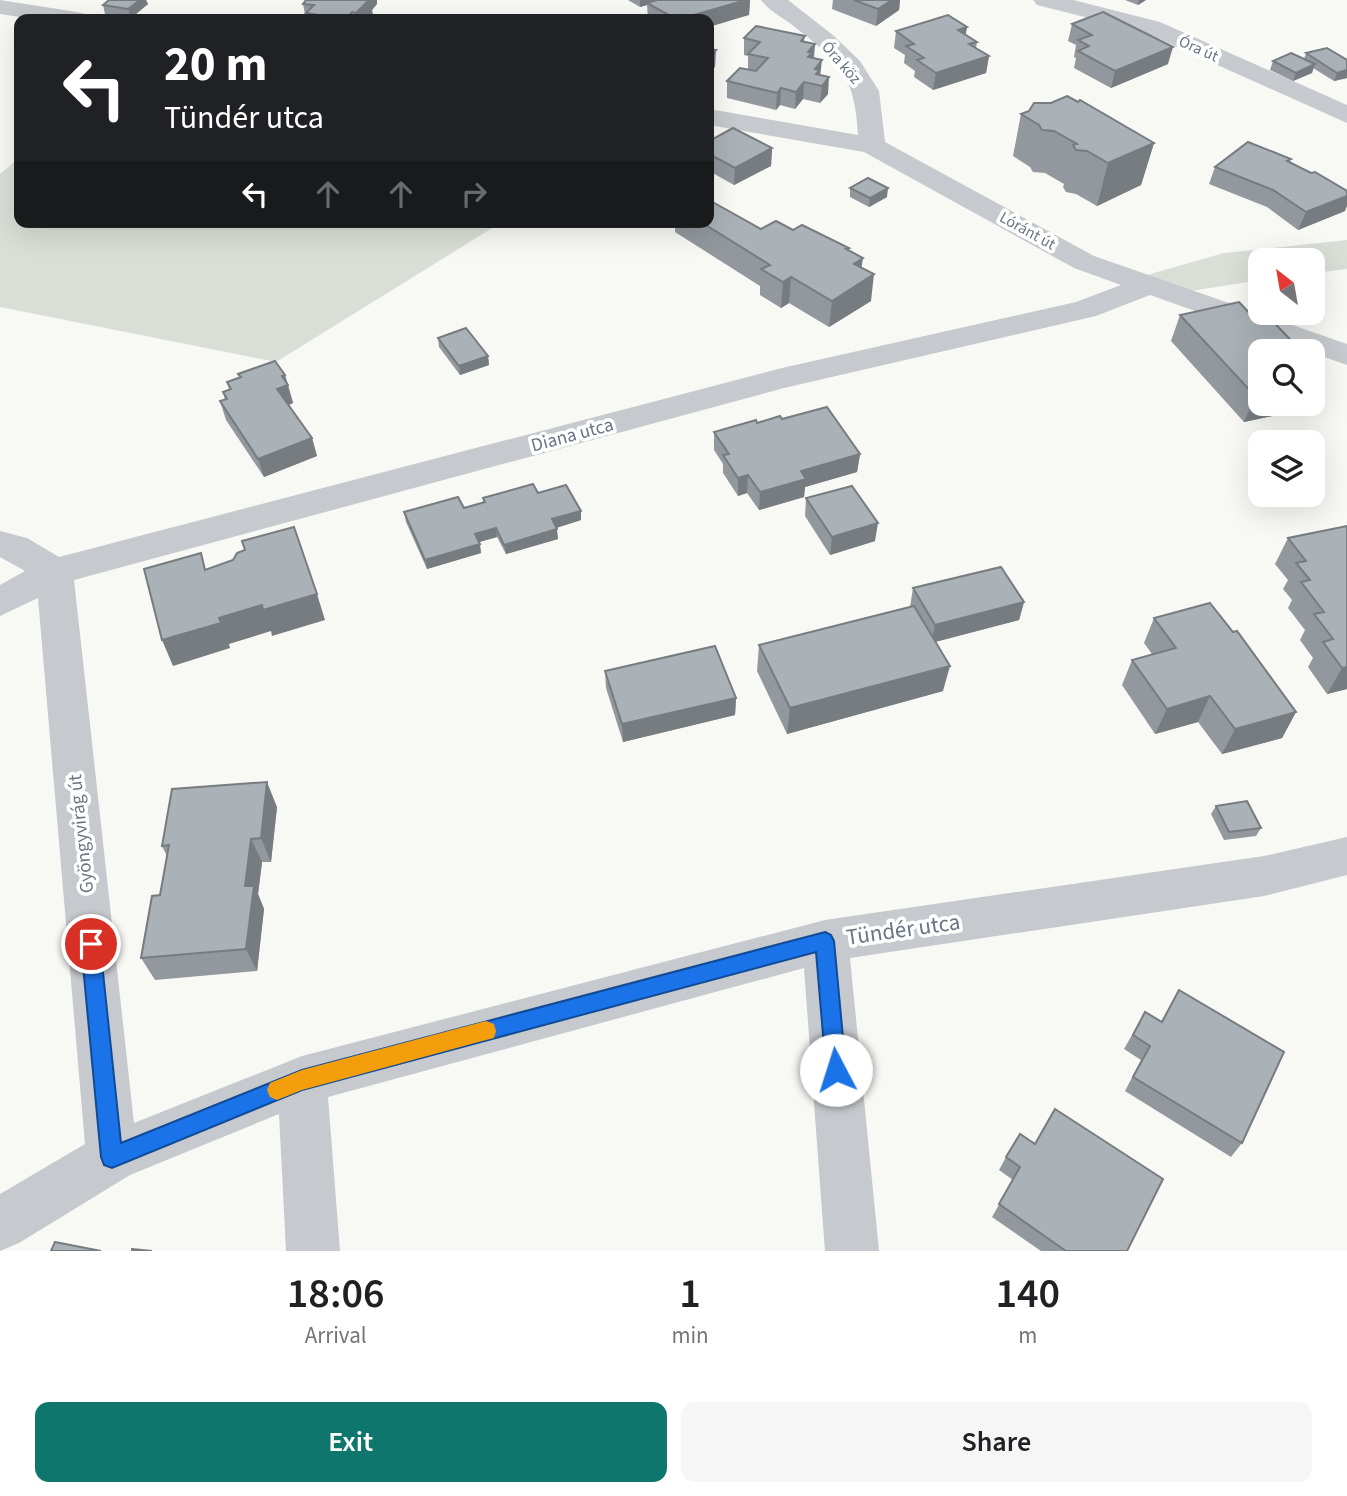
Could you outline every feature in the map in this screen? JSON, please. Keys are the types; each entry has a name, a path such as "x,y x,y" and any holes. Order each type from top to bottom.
{"street":[{"name":"Óra köz","path":"773,0 806,24 856,74 866,90 872,146"},
{"name":"Óra út","path":"1045,0 1152,27 1347,116"},
{"path":"0,7 45,14"},
{"name":"Lóránt út","path":"714,118 872,146 1084,261 1347,355"},
{"name":"Diana utca","path":"0,602 54,572 782,378 1085,309 1150,285"},
{"path":"0,544 14,547 54,572"},
{"name":"Gyöngyvirág út","path":"54,572 112,1157"},
{"name":"Tündér utca","path":"0,1223 112,1157 302,1080 825,941 1264,876 1347,856"},
{"path":"825,941 852,1251"},
{"path":"302,1080 313,1251"}],"shaded area":[{"path":"14,162 14,228 492,228 276,362 0,307 0,174"},
{"path":"1347,240 1347,269 1325,272 1325,248 1271,248"},
{"path":"1248,250 1248,282 1191,291 1147,275 1224,253"}],"building":[{"path":"109,0 140,0 128,9 103,5"},
{"path":"306,0 369,0 356,13 350,14 306,13 314,5 303,4"},
{"path":"657,0 746,0 697,14 667,14 647,3"},
{"path":"854,0 892,0 878,9"},
{"path":"1103,12 1173,47 1115,71 1078,51 1089,46 1078,40 1092,35 1072,24"},
{"path":"948,15 967,27 958,30 977,42 969,44 989,56 936,73 917,60 924,58 906,46 914,44 896,31"},
{"path":"756,26 805,36 801,41 815,44 808,52 812,53 808,57 822,60 815,69 819,70 816,74 829,77 822,86 804,82 796,92 781,88 777,93 727,81 740,68 756,71 768,58 748,54 760,42 744,38"},
{"path":"1327,48 1347,60 1347,70 1337,73 1306,53"},
{"path":"1291,53 1315,64 1296,73 1273,61"},
{"path":"1067,96 1078,102 1080,100 1154,143 1108,163 1087,151 1076,150 1073,145 1077,144 1054,131 1042,130 1039,125 1021,114 1029,111 1034,103 1051,103"},
{"path":"733,128 772,148 735,168 714,157 714,138"},
{"path":"1248,142 1291,159 1287,161 1311,173 1315,172 1347,191 1347,196 1306,212 1273,190 1215,167"},
{"path":"868,178 888,188 870,198 850,188"},
{"path":"714,203 761,229 776,221 793,230 802,225 849,248 846,249 863,258 854,264 874,274 832,301 791,277 783,282 761,269 770,265 711,228 714,228"},
{"path":"1239,302 1248,312 1248,326 1277,326 1290,339 1248,339 1248,388 1180,315"},
{"path":"466,328 488,356 459,366 438,338"},
{"path":"275,361 285,375 282,376 288,385 277,389 312,438 258,459 220,401 227,399 223,392 231,389 227,382 241,377 238,374"},
{"path":"827,407 860,454 801,471 806,479 760,492 748,475 738,478 723,455 729,454 714,432 756,420 757,423 780,416 782,419"},
{"path":"533,484 538,493 566,485 581,511 552,519 557,529 504,545 496,528 475,534 480,544 425,560 404,512 458,497 464,508 485,502 483,498"},
{"path":"852,486 878,523 832,537 806,498"},
{"path":"1347,526 1347,667 1342,668 1323,642 1333,639 1314,614 1324,612 1301,582 1310,580 1296,563 1306,561 1288,538"},
{"path":"294,527 317,594 263,610 262,605 219,618 221,623 162,640 144,569 201,553 205,570 233,560 237,553 245,550 242,541"},
{"path":"1001,567 1024,602 935,625 913,588"},
{"path":"1210,603 1233,632 1237,631 1296,712 1235,729 1210,696 1167,709 1132,660 1176,648 1154,618"},
{"path":"914,606 950,666 790,708 759,645"},
{"path":"715,646 736,698 622,724 605,671"},
{"path":"267,782 261,838 251,839 245,886 254,886 246,949 141,958 152,896 160,895 169,845 162,846 172,789"},
{"path":"1247,801 1261,828 1229,832 1216,806"},
{"path":"1179,990 1284,1052 1242,1143 1133,1077 1150,1046 1133,1035 1145,1012 1162,1022"},
{"path":"1055,1109 1163,1179 1127,1251 1066,1251 999,1204 1020,1167 1006,1157 1020,1134 1035,1144"},
{"path":"55,1242 101,1251 51,1251"}],"slow traffic":[{"path":"277,1090 302,1080 486,1031"}],"route":[{"path":"91,944 112,1157 302,1080 825,941 836,1070"}]}
